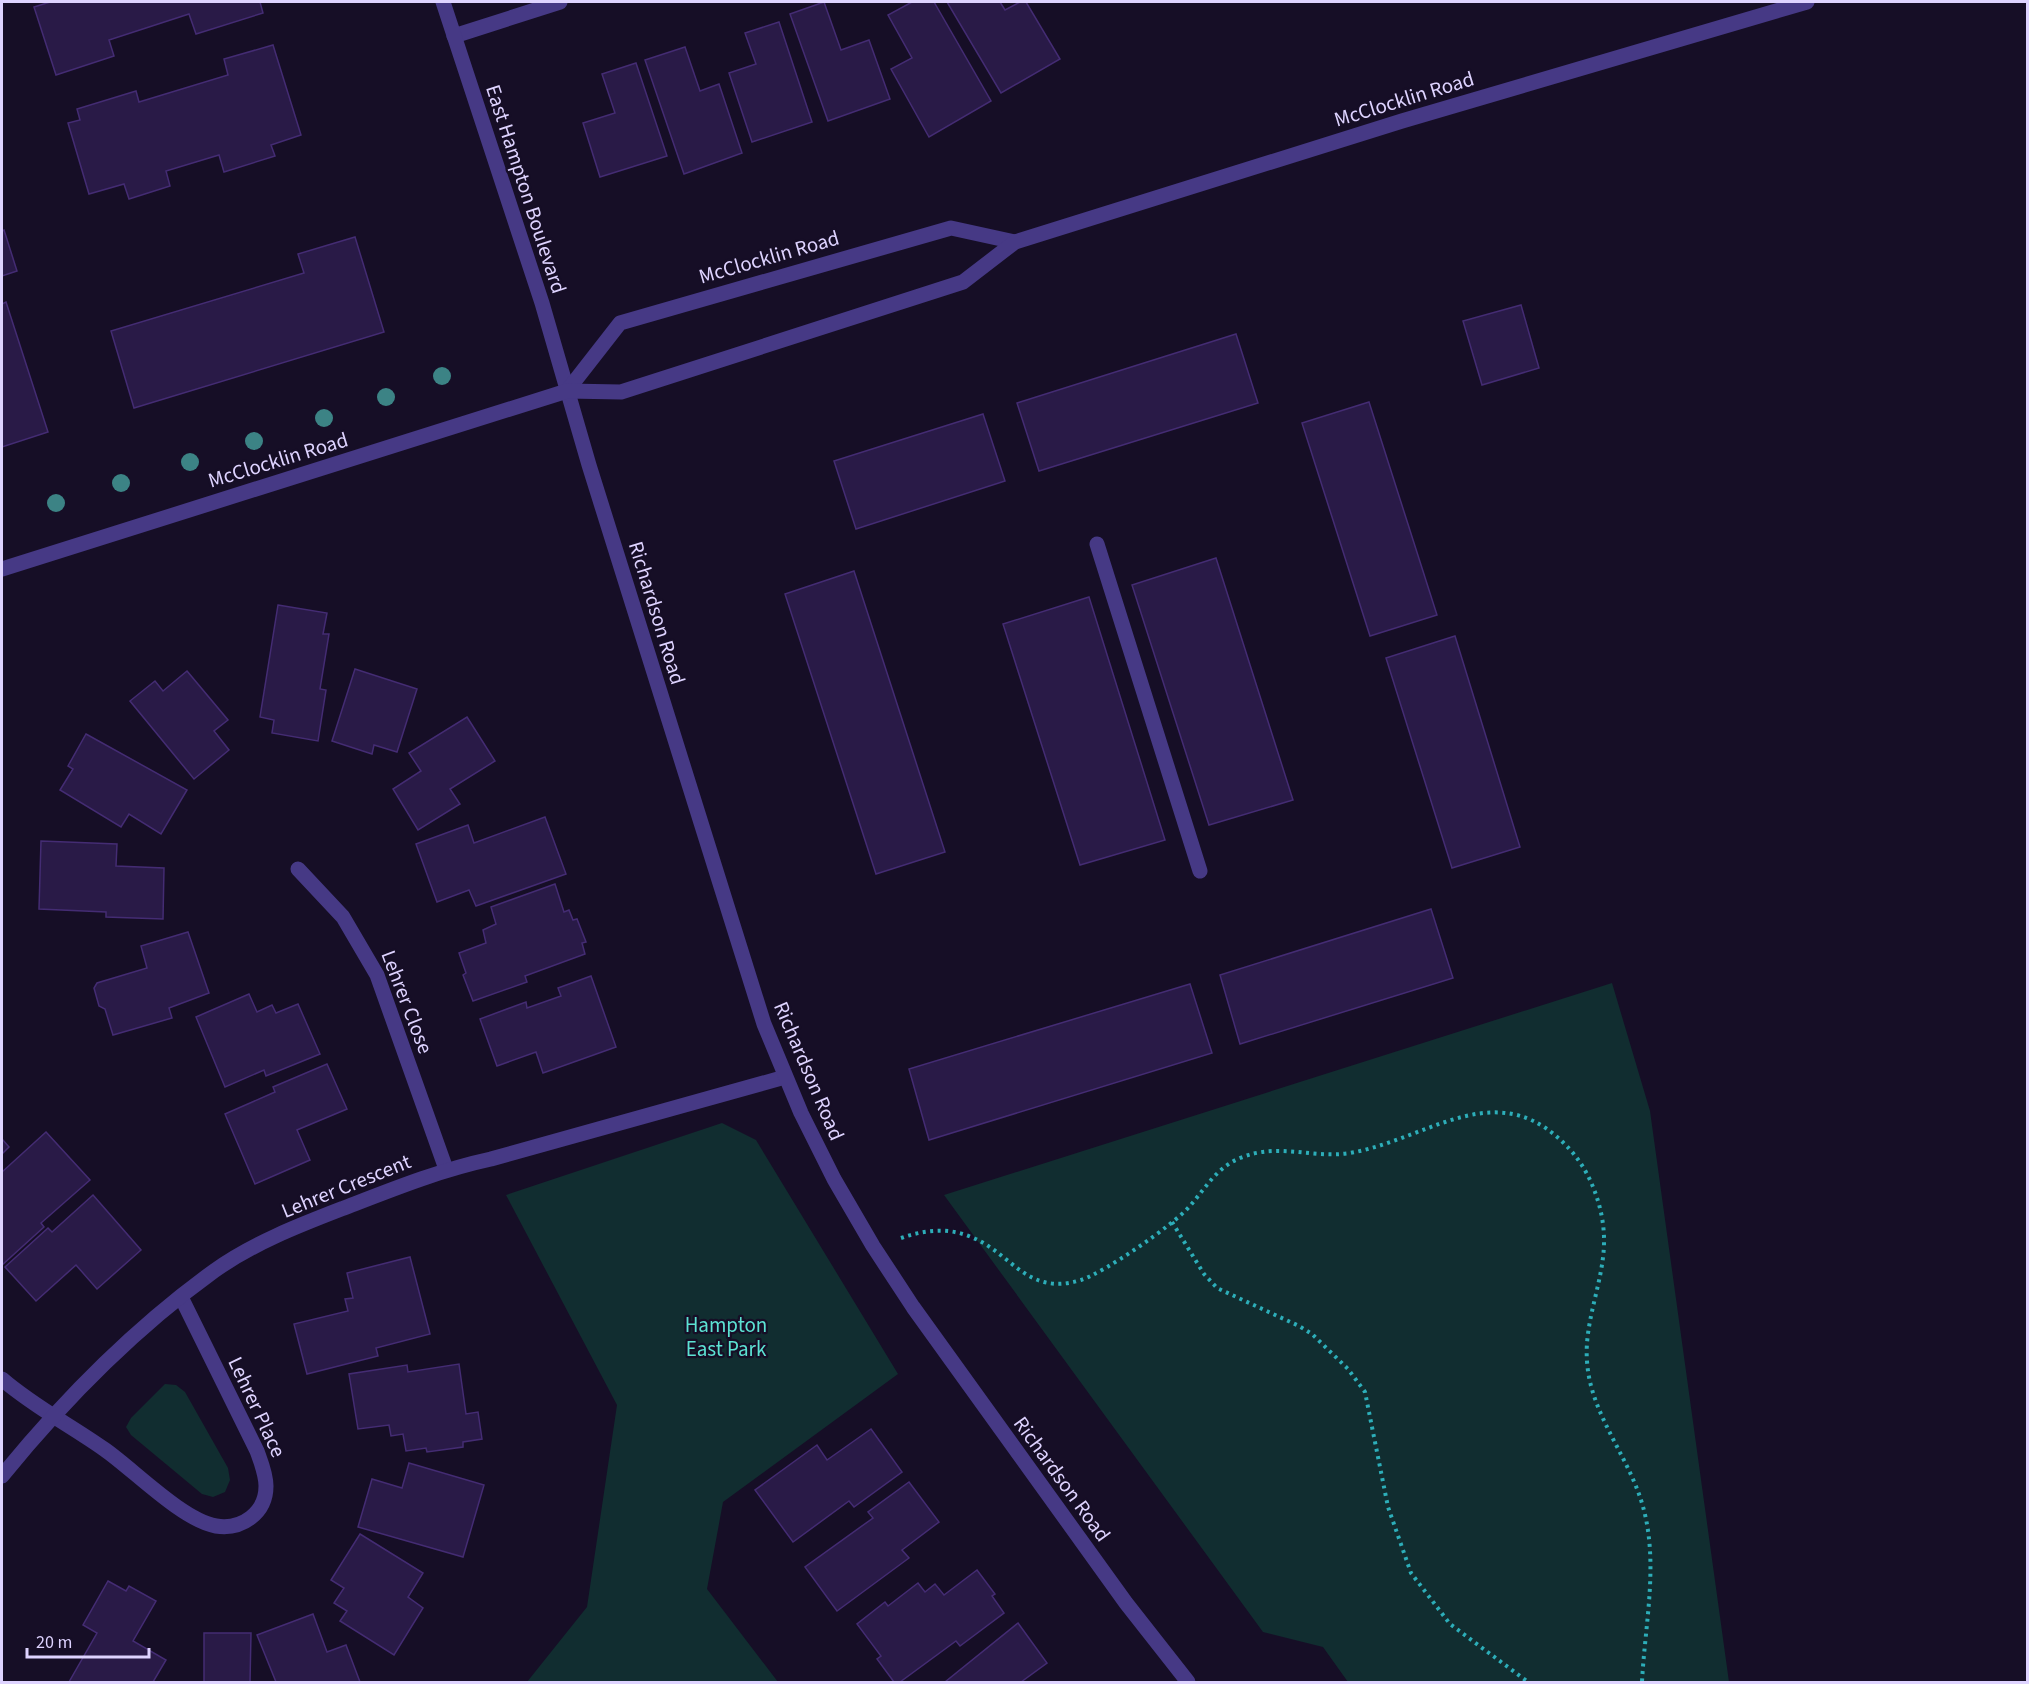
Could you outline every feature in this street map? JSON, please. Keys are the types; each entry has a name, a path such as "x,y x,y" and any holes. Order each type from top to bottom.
{"street":[{"name":"East Hampton Boulevard","path":"443,2 542,303 567,391"},
{"path":"454,36 560,2"},
{"name":"McClocklin Road","path":"2,569 567,391 621,392 963,282 1015,242 1402,121 1807,2"},
{"name":"McClocklin Road","path":"567,391 620,323 951,228 1015,242"},
{"name":"Richardson Road","path":"567,391 764,1024 784,1077 834,1179 873,1246 913,1307 1126,1603 1188,1683"},
{"path":"1097,544 1200,871"},
{"name":"Lehrer Close","path":"298,869 343,916 377,975 446,1169"},
{"name":"Lehrer Crescent","path":"2,1476 53,1416 102,1367 215,1270 254,1247 295,1227 446,1169 491,1159 784,1077"},
{"name":"Lehrer Place","path":"53,1416 103,1448 180,1509 198,1519 216,1526 236,1526 252,1519 262,1503 266,1487 264,1469 181,1297"},
{"path":"2,1379 53,1416"}],"path":[{"path":"873,1246 934,1230 957,1232 975,1238 1024,1275 1050,1284 1067,1284 1101,1272 1172,1222 1189,1208 1210,1180 1237,1159 1267,1149 1350,1153 1479,1112 1510,1112 1534,1122 1565,1144 1582,1164 1593,1187 1600,1211 1604,1241 1587,1360 1596,1400 1634,1480 1647,1528 1651,1586 1642,1683"},
{"path":"1172,1222 1204,1274 1217,1288 1312,1334 1348,1369 1365,1392 1388,1507 1411,1573 1450,1624 1528,1683"}],"green space":[{"path":"1612,983 1650,1111 1729,1682 1348,1682 1323,1647 1263,1632 944,1195"},
{"name":"Hampton East Park","path":"722,1123 756,1140 898,1374 723,1502 707,1589 778,1682 527,1682 587,1607 617,1405 506,1195"},
{"path":"165,1384 176,1385 185,1392 228,1468 230,1480 225,1492 213,1497 202,1494 131,1435 126,1427 131,1418"}],"building":[{"path":"50,2 260,2 263,13 196,34 189,14 109,40 114,56 56,75 34,7"},
{"path":"824,2 841,50 869,40 890,99 828,121 790,14"},
{"path":"912,2 934,2 991,101 929,137 891,69 912,58 888,15"},
{"path":"947,2 1000,2 1005,10 1020,2 1026,2 1060,59 1001,93"},
{"path":"779,22 812,122 752,142 729,73 756,64 745,33"},
{"path":"273,45 301,135 271,145 275,156 224,172 219,155 166,171 170,186 129,199 124,184 89,194 68,123 80,120 77,109 136,91 139,102 228,75 224,59"},
{"path":"685,47 700,91 719,84 742,153 684,174 645,60"},
{"path":"636,63 667,156 600,177 583,123 615,113 602,74"},
{"path":"4,230 17,271 2,276 2,231"},
{"path":"355,237 384,332 134,408 111,331 304,273 298,254"},
{"path":"6,302 48,432 2,447 2,304"},
{"path":"1521,305 1539,368 1482,385 1463,321"},
{"path":"1236,334 1258,403 1039,471 1017,403"},
{"path":"1369,402 1437,615 1370,636 1302,423"},
{"path":"983,414 1005,481 856,529 834,461"},
{"path":"1216,558 1293,800 1209,825 1132,585"},
{"path":"854,571 945,852 876,874 785,594"},
{"path":"1089,597 1165,840 1080,865 1003,624"},
{"path":"278,605 327,613 323,634 329,634 320,689 326,690 318,741 272,733 274,720 260,717"},
{"path":"1455,636 1520,847 1452,868 1386,658"},
{"path":"355,669 417,689 397,752 374,745 372,754 332,741"},
{"path":"187,671 228,720 214,731 229,750 194,779 130,701 155,681 163,691"},
{"path":"467,717 495,761 450,789 460,804 418,830 393,789 421,771 409,753"},
{"path":"86,734 187,790 161,834 129,814 121,827 60,790 73,769 68,766"},
{"path":"545,817 566,874 476,906 469,890 437,902 416,844 468,825 474,843"},
{"path":"41,841 117,844 116,866 164,868 163,919 106,917 106,912 39,909"},
{"path":"555,884 564,912 569,910 573,920 577,919 586,942 582,943 585,954 525,976 527,982 473,1001 463,975 466,973 459,953 486,943 483,930 496,924 491,907"},
{"path":"1431,909 1453,978 1240,1044 1220,975"},
{"path":"188,932 209,993 169,1008 172,1018 113,1035 105,1009 99,1006 94,988 97,983 147,968 141,946"},
{"path":"591,976 616,1047 543,1073 536,1052 497,1066 480,1019 526,1002 527,1008 561,996 558,988"},
{"path":"1190,984 1212,1053 929,1140 909,1069"},
{"path":"249,994 257,1012 272,1005 276,1013 298,1004 320,1054 266,1076 264,1070 225,1087 196,1017"},
{"path":"327,1064 347,1109 297,1130 310,1160 255,1184 225,1114 275,1092 273,1087"},
{"path":"46,1132 90,1180 41,1223 44,1227 2,1265 2,1172"},
{"path":"2,1139 9,1147 2,1154"},
{"path":"93,1195 141,1250 97,1289 76,1265 36,1301 5,1267 48,1228 52,1232"},
{"path":"410,1257 430,1334 376,1348 378,1356 307,1374 294,1324 348,1311 345,1299 353,1298 347,1273"},
{"path":"459,1364 466,1414 478,1412 482,1439 463,1442 463,1447 427,1452 426,1448 406,1451 403,1434 391,1436 389,1425 358,1429 349,1374 407,1365 408,1372"},
{"path":"871,1429 902,1472 854,1507 849,1501 793,1542 755,1490 817,1445 827,1460"},
{"path":"409,1463 484,1485 463,1557 358,1527 372,1479 402,1488"},
{"path":"909,1482 939,1522 902,1550 909,1558 837,1611 805,1567 873,1518 868,1512"},
{"path":"360,1534 423,1573 408,1597 423,1608 394,1655 340,1621 347,1611 334,1603 344,1588 331,1580"},
{"path":"977,1570 995,1594 992,1596 1004,1613 960,1646 956,1641 900,1682 894,1682 877,1659 881,1656 857,1624 885,1602 888,1606 918,1583 925,1592 935,1584 944,1595"},
{"path":"108,1581 126,1591 129,1586 156,1601 133,1641 166,1660 153,1682 69,1682 97,1633 83,1625"},
{"path":"313,1614 327,1652 346,1645 360,1682 276,1682 257,1635"},
{"path":"1018,1623 1047,1663 1021,1682 945,1682"},
{"path":"204,1633 251,1633 250,1682 204,1682"}]}
